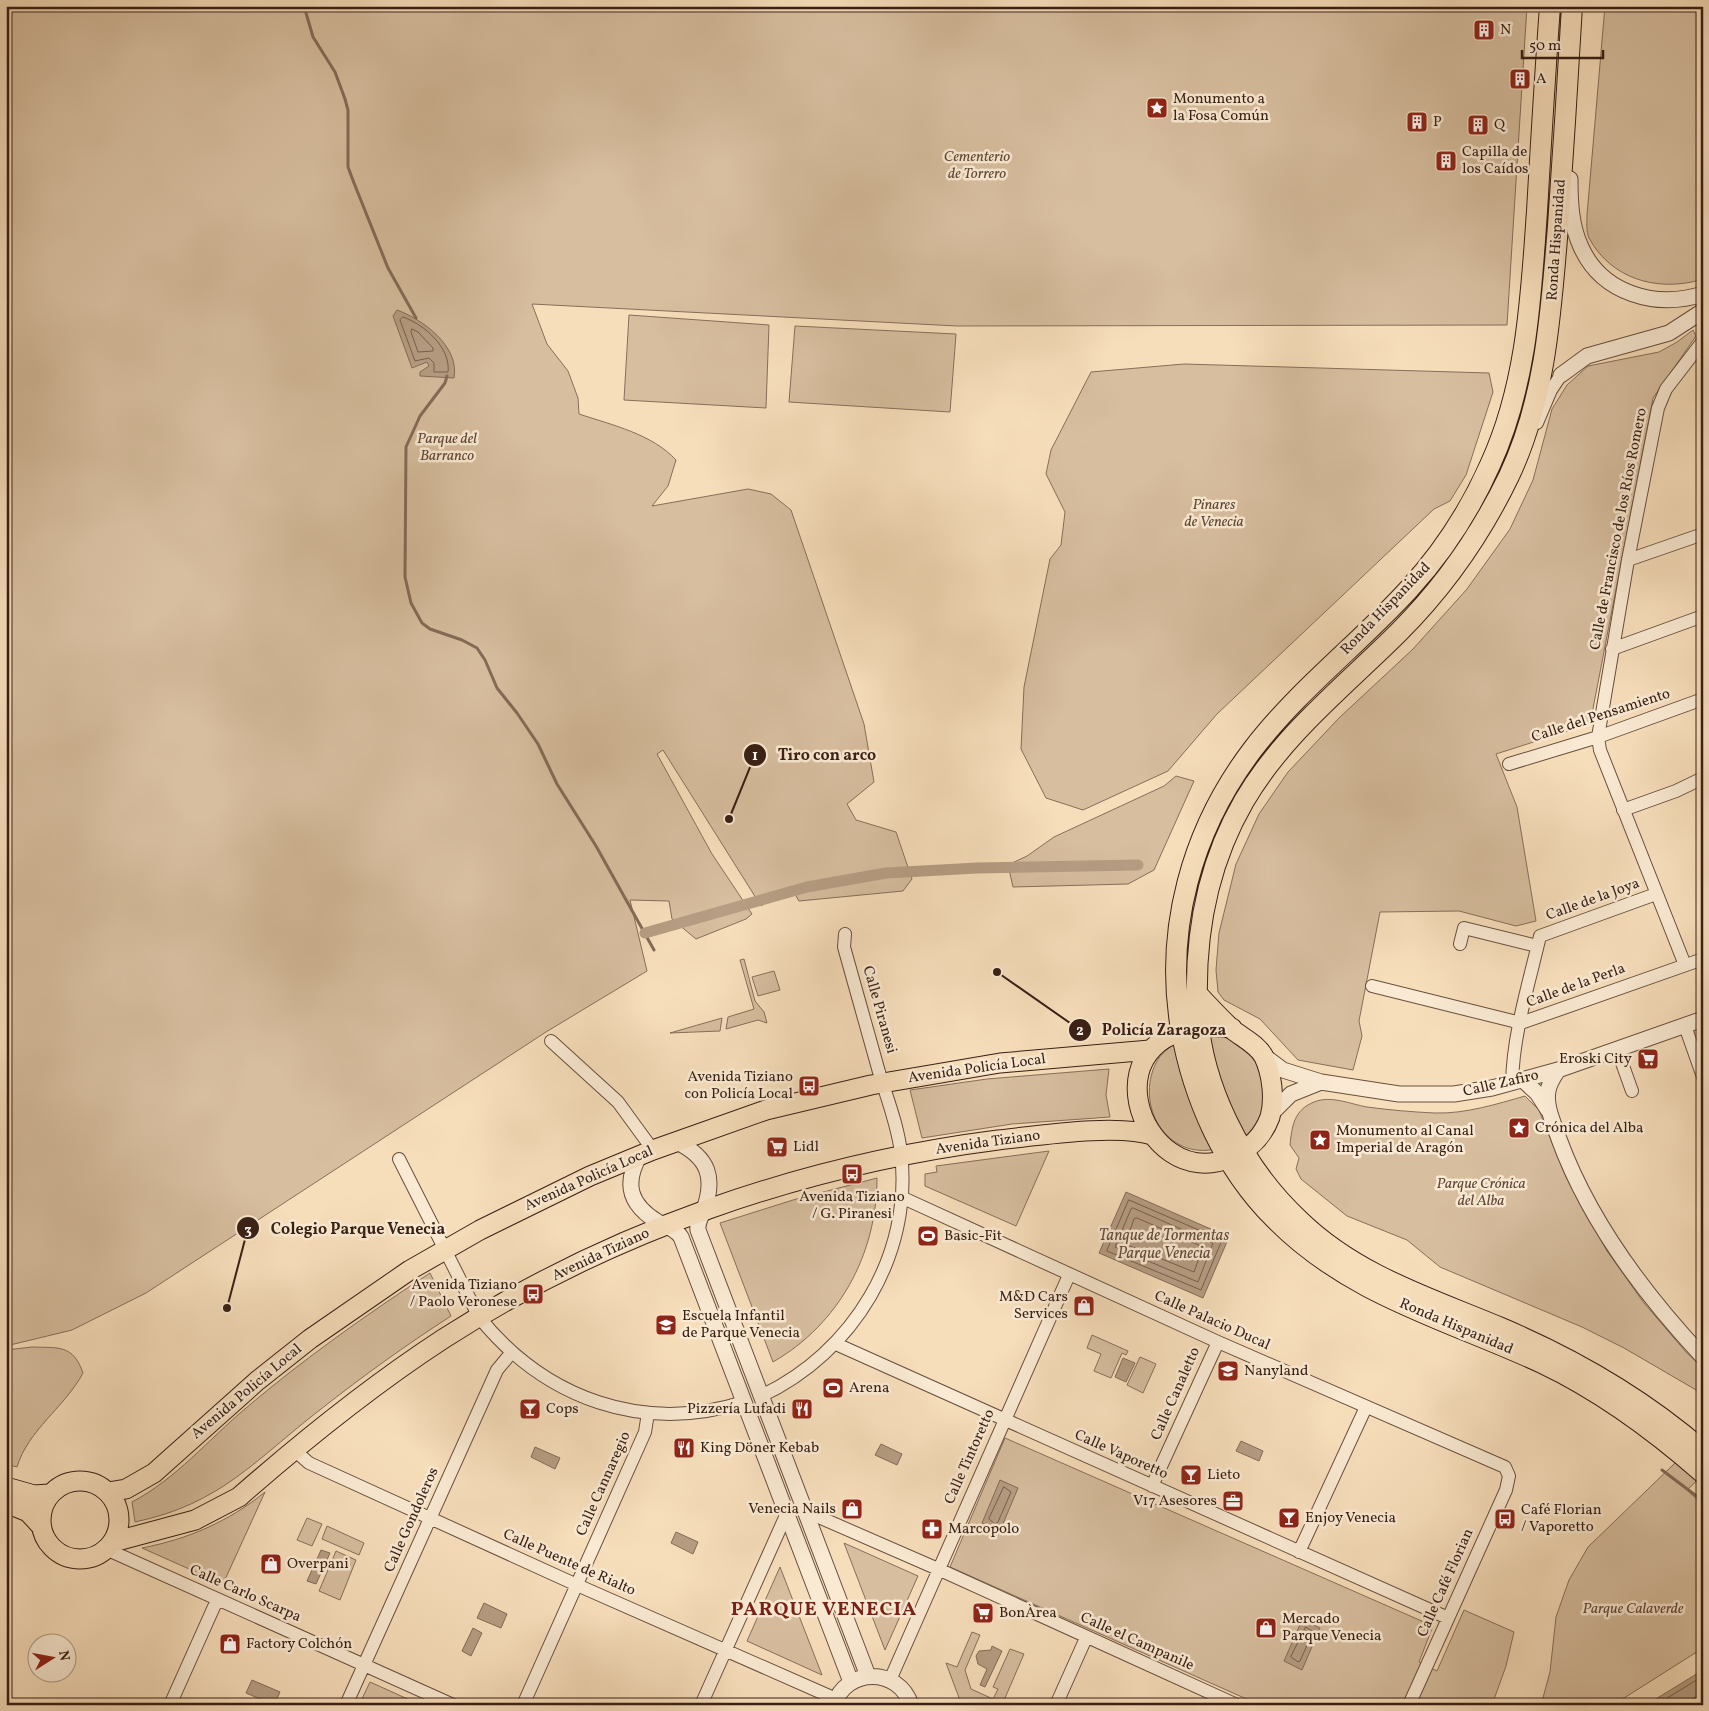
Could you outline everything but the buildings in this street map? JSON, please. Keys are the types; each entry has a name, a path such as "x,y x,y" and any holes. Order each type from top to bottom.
{"highway":[{"name":"Ronda Hispanidad","path":"1550,6 1528,323 1519,382 1506,426 1491,463 1472,500 1428,567 1260,740 1222,795 1193,859 1183,894 1177,937 1176,984 1190,1029 1195,1086 1211,1127 1299,1221 1347,1258 1405,1290 1502,1328 1591,1371 1642,1403 1703,1452"},
{"name":"Ronda Hispanidad","path":"1190,1029 1196,992 1198,935 1212,872 1229,827 1246,796 1272,760 1300,728 1401,630 1445,581 1472,542 1508,477 1521,448 1536,397 1548,334 1564,151 1572,6"},
{"name":"Ronda Hispanidad","path":"1236,1154 1241,1178 1270,1214 1294,1239 1326,1264 1384,1297 1528,1357 1584,1385 1669,1443 1703,1473"}],"main road":[{"path":"1196,992 1232,1028 1264,1056 1272,1086 1270,1115 1257,1139 1236,1154 1206,1163 1196,1162 1180,1156 1154,1136 1142,1118 1137,1089 1140,1070 1150,1050 1164,1038 1190,1029 1232,1028"},
{"name":"Avenida Policía Local","path":"108,1492 126,1489 154,1474 228,1406 310,1339 387,1285 444,1250 540,1200 647,1152 766,1110 883,1082 1000,1063 1150,1050"},
{"name":"Avenida Tiziano","path":"110,1546 174,1527 214,1512 239,1497 293,1449 375,1386 479,1317 558,1274 665,1226 777,1187 901,1156 963,1145 1066,1133 1136,1130 1154,1136"},
{"path":"6,1486 34,1495 50,1494 68,1482 90,1482 108,1492 118,1512 119,1523 110,1546 93,1558 83,1560 64,1556 49,1545 41,1526 28,1512 6,1503"},
{"path":"41,1526 41,1516 50,1494"}],"street":[{"path":"1564,151 1570,168 1570,207 1576,236 1587,259 1596,270 1618,287 1641,298 1666,301 1703,294"},
{"path":"1521,448 1532,434 1552,390 1561,376 1588,356 1669,332 1703,311"},
{"name":"Calle de Francisco de los Ríos Romero","path":"1598,737 1628,560 1661,399 1703,341"},
{"path":"1628,560 1703,534"},
{"path":"1612,649 1703,616"},
{"name":"Calle del Pensamiento","path":"1509,764 1598,737 1703,699"},
{"path":"1598,737 1600,750 1685,965"},
{"path":"1623,810 1676,791 1703,778"},
{"name":"Calle de la Joya","path":"1538,941 1656,894"},
{"path":"1460,944 1464,928 1538,941 1521,1023 1518,1082 1542,1100 1550,1114 1572,1169 1603,1229 1648,1294 1703,1358"},
{"name":"Calle Piranesi","path":"761,1396 796,1377 836,1344 862,1312 880,1278 894,1238 901,1197 901,1156 883,1082 844,947 846,934"},
{"name":"Calle de la Perla","path":"1372,986 1521,1023 1703,959"},
{"name":"Calle Zafiro","path":"1264,1056 1283,1070 1321,1082 1387,1093 1420,1095 1466,1093 1518,1082 1558,1070 1703,1019"},
{"path":"1685,1026 1703,1077"},
{"path":"551,1041 618,1102 647,1152 631,1176 632,1195 642,1211 681,1237 851,1682"},
{"path":"1617,1049 1632,1091"},
{"path":"1550,1114 1548,1091 1558,1070"},
{"path":"1270,1115 1292,1094 1321,1082"},
{"path":"675,1142 693,1151 706,1166 709,1185 703,1212 698,1222 698,1230 868,1676"},
{"path":"399,1159 479,1317 512,1352 548,1380 577,1395 609,1406 648,1413 700,1412 744,1402"},
{"name":"Calle Palacio Ducal","path":"901,1197 1218,1342 1502,1465 1509,1474"},
{"name":"Calle Tintoretto","path":"890,1680 1069,1275"},
{"name":"Calle Canaletto","path":"1152,1486 1218,1342"},
{"name":"Calle Vaporetto","path":"836,1344 1004,1421 1448,1618"},
{"name":"Calle Gondoleros","path":"346,1705 497,1370 512,1352"},
{"path":"1299,1552 1366,1407"},
{"name":"Calle Cannaregio","path":"523,1705 645,1432 648,1413"},
{"name":"Calle Puente de Rialto","path":"293,1449 309,1463 835,1702"},
{"name":"Calle Café Florian","path":"1409,1705 1506,1490 1509,1474"},
{"name":"Calle el Campanile","path":"805,1511 938,1569 1234,1704"},
{"path":"701,1705 787,1513"},
{"name":"Calle Carlo Scarpa","path":"110,1546 217,1600 365,1664 453,1705"},
{"path":"170,1705 217,1600"},
{"path":"1056,1705 1086,1638"},
{"path":"835,1702 851,1682 868,1676 890,1680 902,1689 911,1705"},
{"path":"1697,1705 1703,1701"}],"green space":[{"path":"6,6 1527,6 1507,325 957,326 532,304 547,344 568,371 578,398 579,414 631,431 655,443 676,460 668,486 652,506 748,489 771,494 791,510 864,724 874,782 847,804 856,820 896,832 912,879 903,891 799,901 791,888 761,906 663,750 657,754 712,854 752,914 746,919 696,939 672,919 669,901 630,900 647,971 546,1032 146,1293 72,1330 6,1346"},
{"path":"1605,6 1703,6 1703,279 1668,284 1652,283 1637,279 1610,264 1598,252 1588,236 1587,215"},
{"path":"629,315 769,325 766,408 624,400"},
{"path":"795,326 956,334 950,412 789,402"},
{"path":"1693,330 1696,336 1653,398 1590,724 1496,754 1517,807 1536,921 1516,926 1459,911 1380,912 1359,1021 1362,1036 1353,1070 1298,1060 1260,1019 1224,1000 1218,992 1216,970 1219,933 1236,864 1259,814 1288,772 1339,718 1413,649 1467,589 1510,529 1533,480 1552,409 1567,385 1588,366 1659,352"},
{"name":"Pinares de Venecia","path":"1184,364 1489,373 1493,392 1466,475 1450,501 1434,509 1217,714 1168,771 1083,810 1046,798 1021,749 1024,687 1050,559 1061,545 1065,512 1046,474 1051,450 1091,372"},
{"path":"1176,776 1194,781 1154,870 1128,884 1013,887 1008,865 1027,856 1054,837 1164,786"},
{"path":"744,959 755,1001 764,1012 767,1023 758,1020 726,1029 728,1017 754,1009 740,960"},
{"path":"774,971 780,990 758,996 752,977"},
{"path":"722,1018 720,1031 670,1033"},
{"path":"1207,1034 1232,1039 1253,1054 1262,1071 1265,1111 1246,1142 1222,1089"},
{"path":"1178,1041 1216,1149 1198,1150 1183,1146 1170,1138 1159,1126 1153,1112 1149,1096 1150,1079 1158,1060"},
{"path":"1109,1069 1106,1095 1110,1117 1012,1124 922,1138 910,1090 987,1079"},
{"name":"Parque Crónica del Alba","path":"1525,1096 1539,1110 1566,1177 1607,1251 1644,1303 1686,1352 1703,1368 1703,1394 1624,1348 1582,1327 1440,1267 1407,1240 1347,1216 1301,1179 1296,1169 1299,1158 1290,1145 1295,1119 1307,1105 1320,1100 1334,1100 1376,1108 1446,1113 1481,1108"},
{"path":"1049,1151 1016,1226 925,1186 925,1174 937,1172 936,1166"},
{"path":"877,1178 875,1206 870,1233 850,1284 835,1307 817,1328 773,1362 720,1223 793,1200"},
{"path":"430,1273 451,1316 321,1409 236,1478 191,1504 165,1514 135,1522 132,1502 148,1493 178,1470 232,1420 313,1354"},
{"path":"1092,1335 1128,1351 1126,1355 1122,1353 1111,1378 1094,1371 1101,1354 1087,1348"},
{"path":"32,1347 57,1348 69,1352 79,1364 83,1373 67,1397 29,1441 17,1467 6,1464 6,1350"},
{"path":"1140,1357 1156,1364 1143,1393 1127,1385"},
{"name":"Parque Calaverde","path":"1703,1436 1703,1475 1687,1490 1703,1505 1703,1648 1613,1705 1541,1705 1550,1672 1556,1617 1569,1580 1588,1547"},
{"path":"1005,1438 1433,1626 1419,1662 1437,1671 1464,1610 1514,1632 1506,1666 1492,1705 1260,1705 950,1567"},
{"path":"265,1492 223,1584 142,1548 175,1540 207,1528 237,1512"},
{"path":"307,1518 322,1524 312,1546 297,1540"},
{"path":"327,1526 364,1543 359,1555 322,1539"},
{"path":"844,1543 918,1576 885,1650"},
{"path":"336,1551 356,1560 340,1600 319,1591"},
{"path":"780,1567 822,1675 747,1641"},
{"path":"972,1632 980,1635 965,1670 971,1689 993,1699 998,1689 993,1687 1010,1649 1024,1654 1002,1705 961,1703 946,1663 957,1667"},
{"path":"370,1682 421,1705 359,1705"}],"water":[{"path":"397,310 417,320 437,335 451,355 454,366 454,378 420,376 420,372 429,366 427,362 412,368 393,316"},
{"name":"Tanque de Tormentas Parque Venecia","path":"1126,1192 1229,1237 1203,1298 1099,1253"},
{"path":"1123,1358 1135,1363 1126,1382 1115,1377"},
{"path":"1241,1441 1263,1451 1259,1461 1236,1451"},
{"path":"881,1444 902,1454 897,1465 875,1455"},
{"path":"535,1447 560,1458 555,1469 531,1457"},
{"path":"1000,1480 1018,1488 1000,1531 982,1523"},
{"path":"676,1532 698,1542 693,1554 671,1543"},
{"path":"321,1550 330,1553 316,1584 307,1581"},
{"path":"484,1603 507,1614 501,1628 477,1618"},
{"path":"1302,1620 1320,1628 1302,1670 1284,1661"},
{"path":"473,1628 482,1633 471,1656 462,1651"},
{"path":"992,1646 1002,1651 985,1687 980,1685 987,1669 978,1664 976,1656 979,1651 991,1650"},
{"path":"1703,1670 1703,1692 1683,1705 1646,1705"},
{"path":"252,1680 280,1692 274,1705 246,1693"}],"waterway":[{"path":"304,6 313,37 335,72 345,99 348,110 348,167 388,268 416,318"},
{"path":"447,376 445,383 420,416 406,447 405,577 411,603 422,623 430,629 462,640 477,648 485,660 497,688 538,744 557,784 596,846 654,950"},
{"path":"645,933 807,887 886,873 977,868 1138,865"},
{"path":"1662,1470 1703,1501"}],"place":[{"name":"N","path":"1484,30"},
{"name":"A","path":"1520,79"},
{"name":"Monumento a la Fosa Común","path":"1157,108"},
{"name":"P","path":"1417,122"},
{"name":"Q","path":"1478,125"},
{"name":"Capilla de los Caídos","path":"1446,161"},
{"name":"Tiro con arco","path":"729,819"},
{"name":"Policía Zaragoza","path":"997,972"},
{"name":"Eroski City","path":"1648,1059"},
{"name":"Avenida Tiziano con Policía Local","path":"809,1086"},
{"name":"Crónica del Alba","path":"1519,1128"},
{"name":"Monumento al Canal Imperial de Aragón","path":"1320,1140"},
{"name":"Lidl","path":"777,1147"},
{"name":"Avenida Tiziano / G. Piranesi","path":"852,1174"},
{"name":"Basic-Fit","path":"928,1236"},
{"name":"Avenida Tiziano / Paolo Veronese","path":"533,1294"},
{"name":"M&D Cars Services","path":"1084,1306"},
{"name":"Colegio Parque Venecia","path":"227,1308"},
{"name":"Escuela Infantil de Parque Venecia","path":"666,1325"},
{"name":"Nanyland","path":"1228,1371"},
{"name":"Arena","path":"833,1388"},
{"name":"Cops","path":"530,1409"},
{"name":"Pizzería Lufadi","path":"802,1409"},
{"name":"King Döner Kebab","path":"684,1448"},
{"name":"Lieto","path":"1191,1475"},
{"name":"V17 Asesores","path":"1233,1501"},
{"name":"Venecia Nails","path":"852,1509"},
{"name":"Enjoy Venecia","path":"1289,1518"},
{"name":"Café Florian / Vaporetto","path":"1505,1519"},
{"name":"Marcopolo","path":"932,1529"},
{"name":"Overpani","path":"271,1564"},
{"name":"BonÀrea","path":"983,1613"},
{"name":"Mercado Parque Venecia","path":"1266,1628"},
{"name":"Factory Colchón","path":"230,1644"}],"district":[{"name":"PARQUE VENECIA","path":"824,1610"}],"park label":[{"name":"Cementerio de Torrero","path":"977,166"},
{"name":"Parque del Barranco","path":"447,448"}]}
